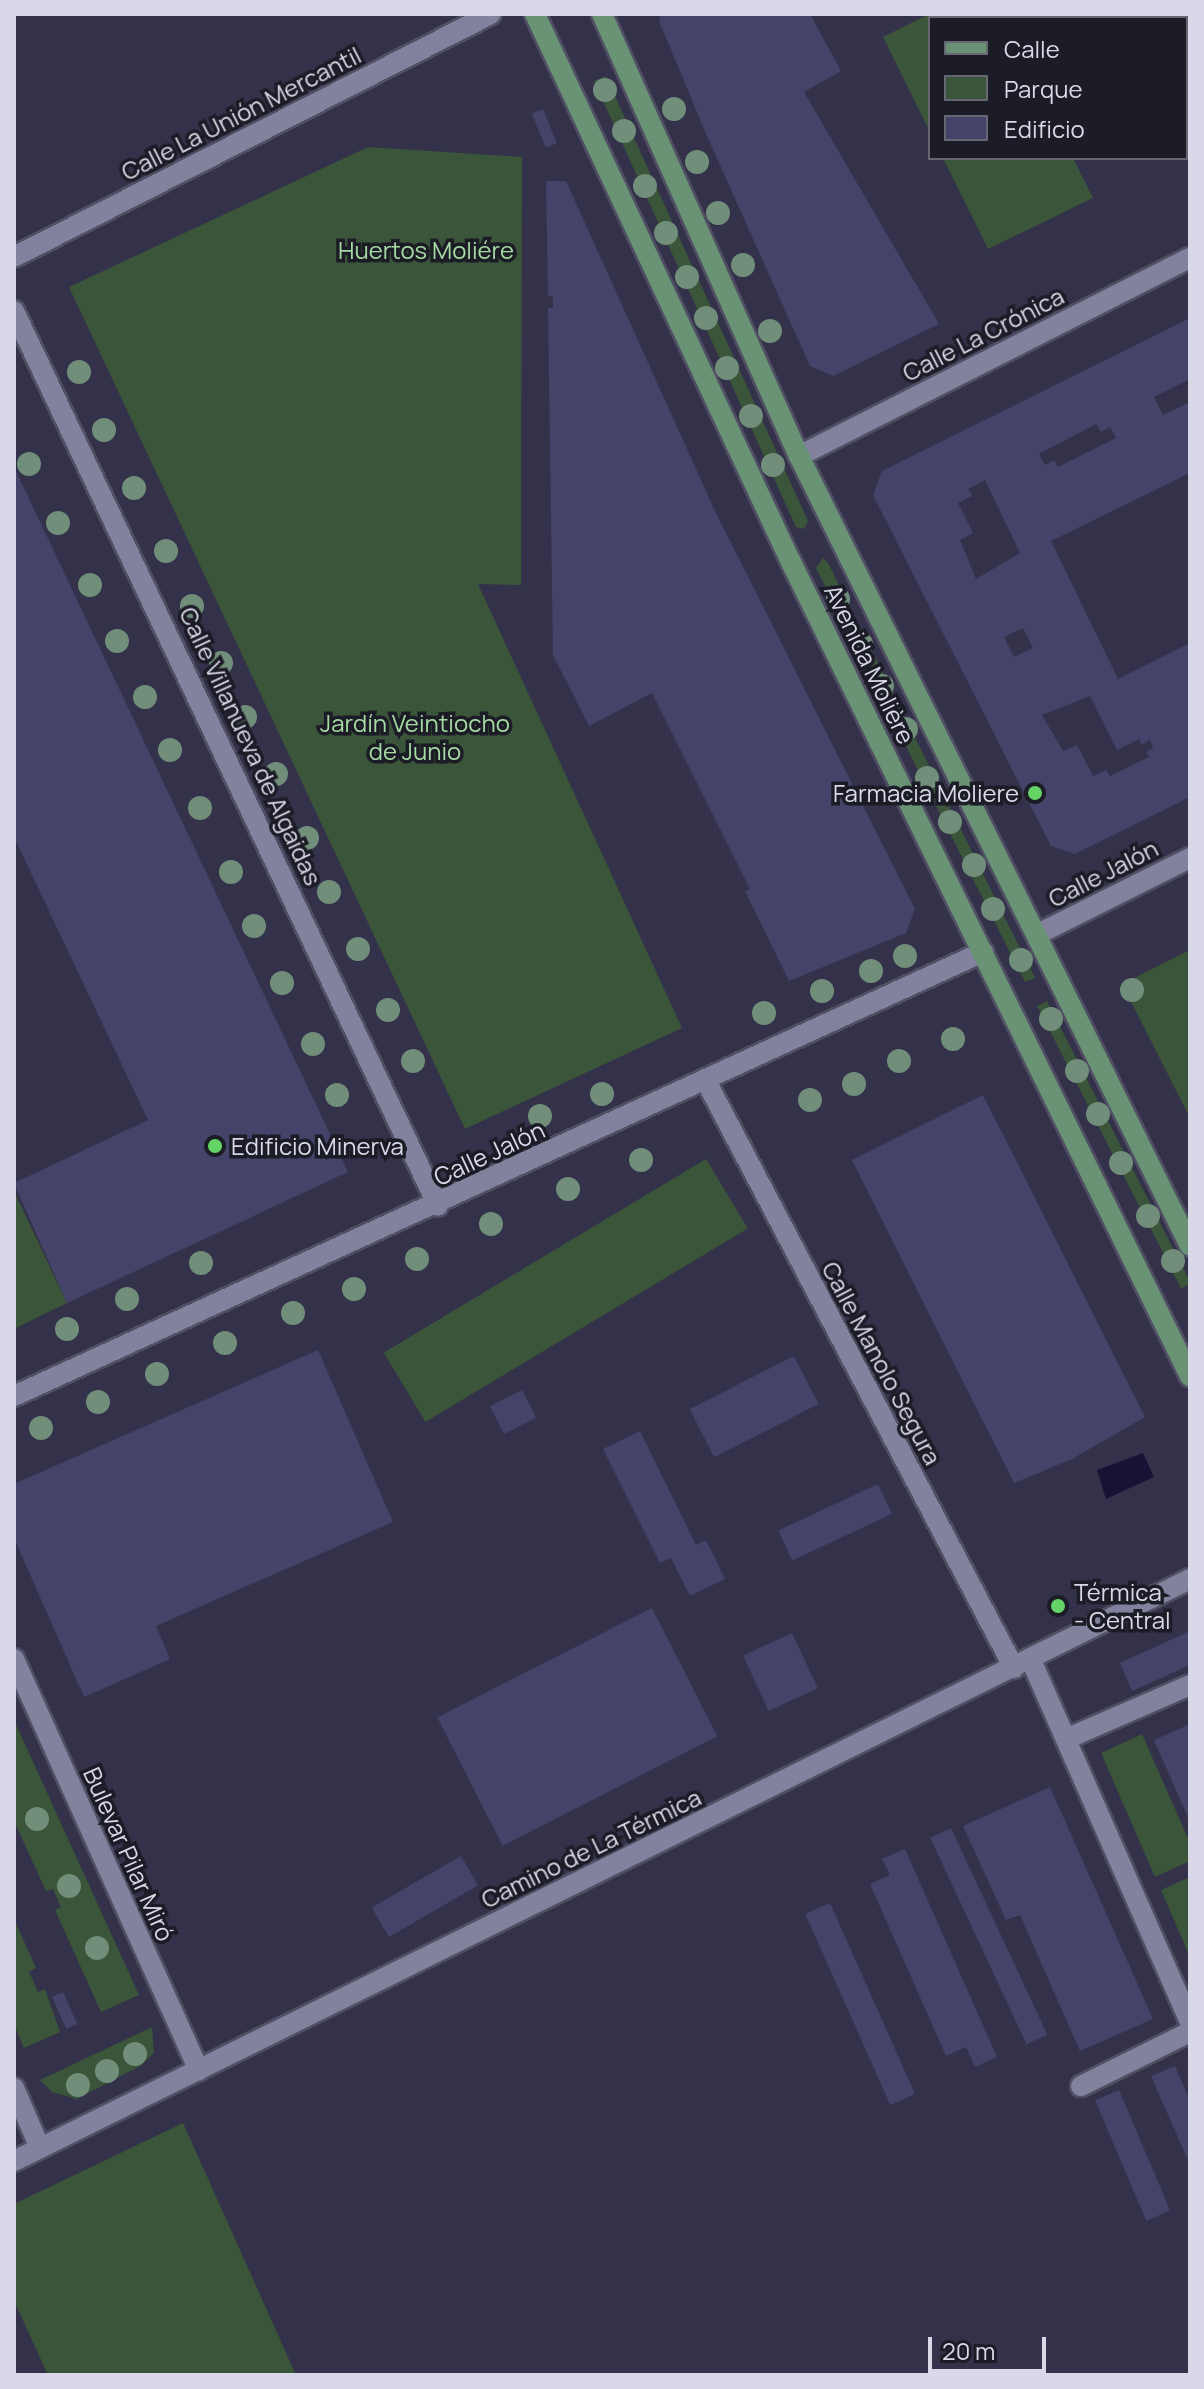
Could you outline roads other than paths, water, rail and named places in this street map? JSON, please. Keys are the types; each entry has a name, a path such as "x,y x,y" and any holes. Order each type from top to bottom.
{"main road":[{"name":"Avenida Molière","path":"535,14 790,560 1190,1376"},
{"name":"Avenida Molière","path":"602,14 799,456 1190,1246"}],"street":[{"name":"Calle La Unión Mercantil","path":"14,257 491,14"},
{"name":"Calle La Crónica","path":"799,456 1190,258"},
{"name":"Calle Villanueva de Algaidas","path":"14,311 438,1206"},
{"name":"Calle Jalón","path":"1038,934 1190,858"},
{"name":"Calle Jalón","path":"14,1396 438,1206 983,952"},
{"name":"Calle Manolo Segura","path":"706,1081 1022,1664 1066,1739 1190,2023"},
{"name":"Camino de La Térmica","path":"14,2161 1190,1579"},
{"name":"Bulevar Pilar Miró","path":"14,1659 199,2070"},
{"path":"1066,1739 1190,1685"},
{"path":"1081,2086 1190,2032"},
{"path":"14,2088 40,2148"}],"place":[{"name":"Farmacia Moliere","path":"1035,793"},
{"name":"Edificio Minerva","path":"215,1146"},
{"name":"Térmica - Central","path":"1058,1606"}],"park label":[{"name":"Huertos Moliére","path":"426,250"},
{"name":"Jardín Veintiocho de Junio","path":"415,737"}]}
